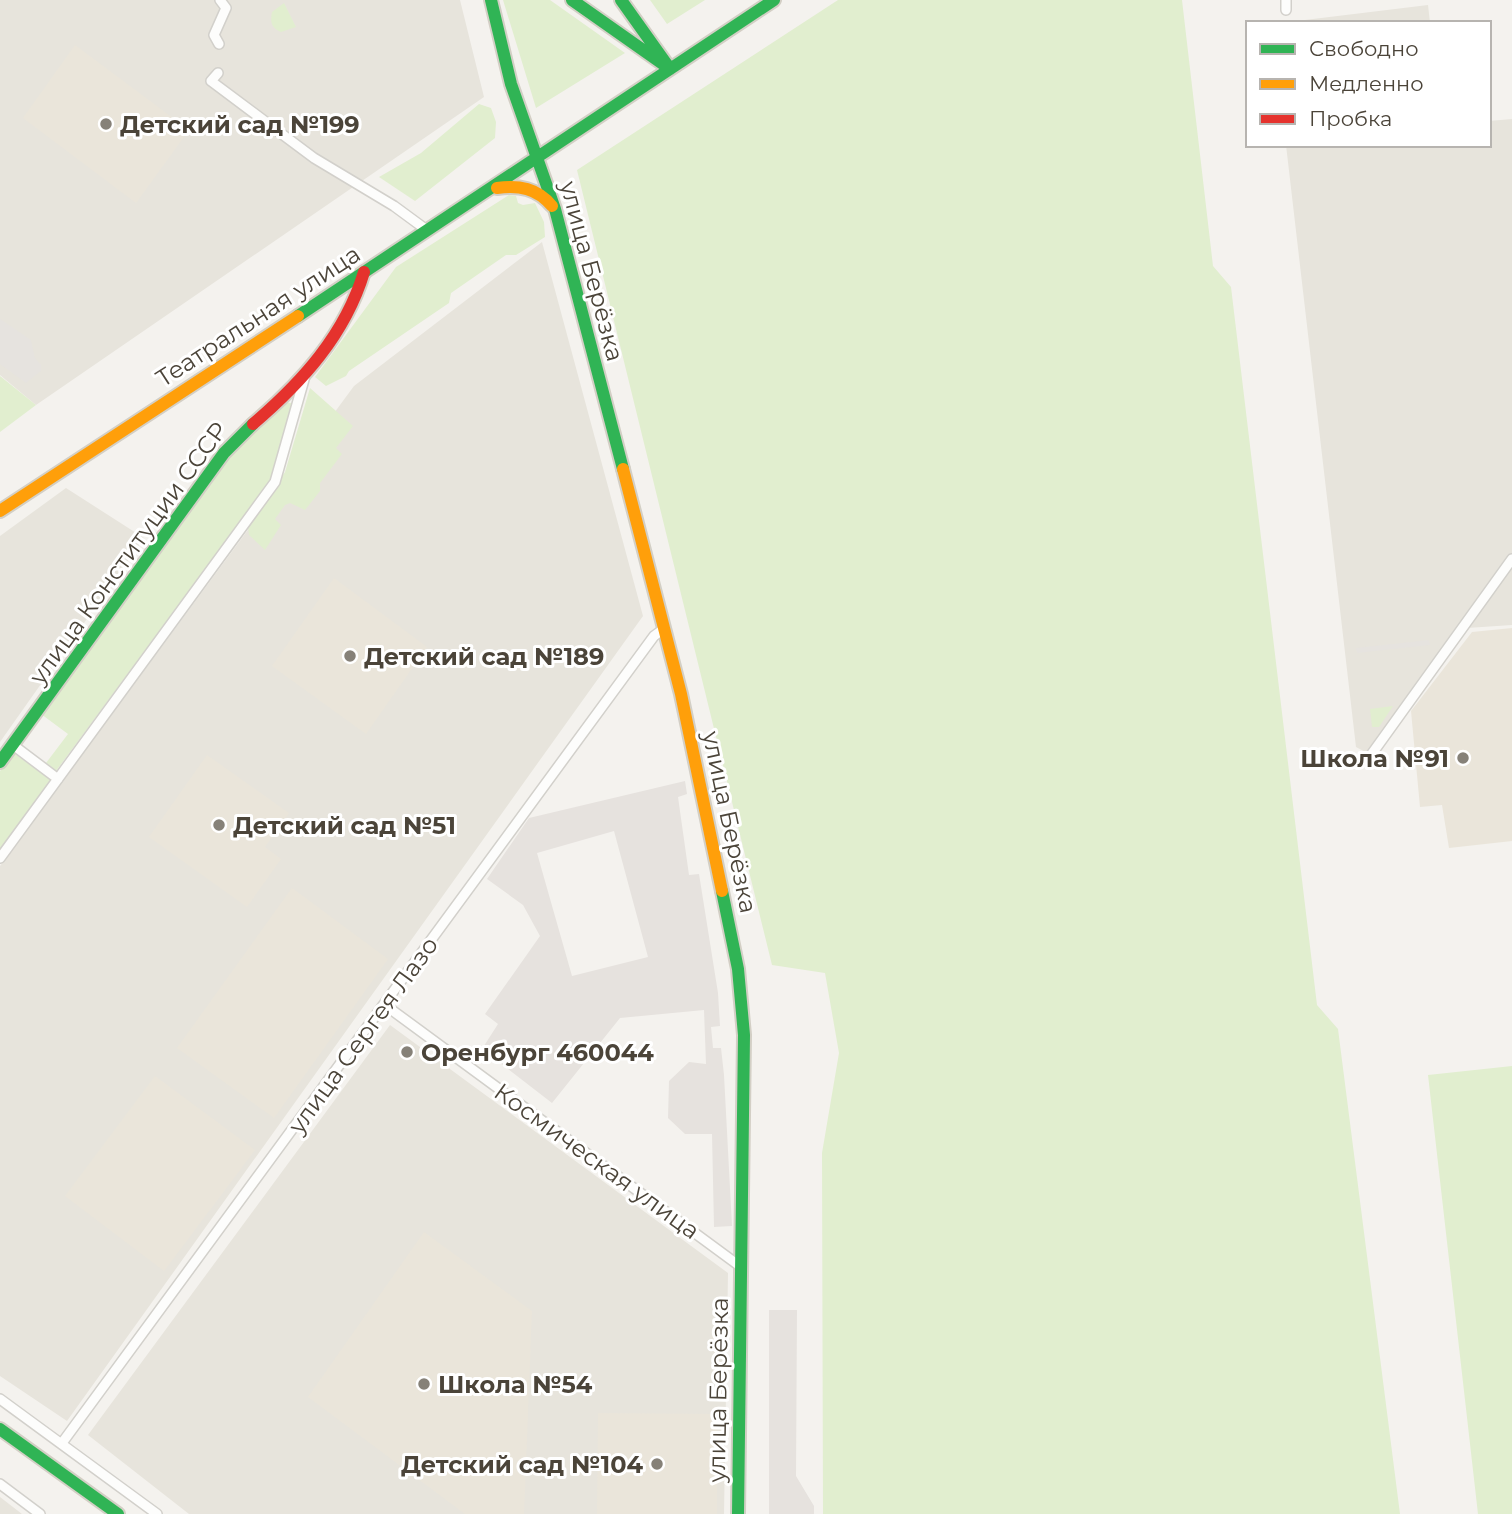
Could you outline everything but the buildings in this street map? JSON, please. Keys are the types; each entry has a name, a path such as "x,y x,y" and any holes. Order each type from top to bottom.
{"main road":[{"name":"улица Берёзка","path":"491,0 514,94 555,209 665,628 708,813 742,998 738,1514"},
{"path":"572,0 670,69"},
{"path":"621,0 663,55 670,69"},
{"name":"Театральная улица","path":"0,511 428,231 774,0"},
{"path":"493,188 512,185 531,188 546,197 555,209"},
{"name":"улица Конституции СССР","path":"0,762 224,453 246,428 305,374 352,306 364,272"},
{"path":"0,1429 113,1513"}],"street":[{"path":"219,44 214,36 226,8 220,0"},
{"path":"218,73 211,81 253,114 314,158 410,216 428,231"},
{"path":"0,859 275,482 305,374"},
{"path":"1371,755 1512,559"},
{"name":"улица Сергея Лазо","path":"62,1443 386,1005 567,752 654,636 665,628"},
{"path":"13,745 58,779"},
{"name":"Космическая улица","path":"386,1005 741,1267"},
{"path":"0,1399 157,1514"},
{"path":"0,1484 40,1514"}],"shaded area":[{"path":"0,0 460,0 484,97 36,405 0,375"},
{"path":"1428,5 1430,21 1296,21"},
{"name":"Детский сад №199","path":"75,45 189,130 136,203 23,118"},
{"path":"1512,119 1512,558 1373,756 1356,747 1286,147 1491,147 1491,121"},
{"path":"542,242 643,616 67,1421 0,1376 0,866 354,386"},
{"path":"0,319 31,340 41,371 26,383 0,364"},
{"path":"66,488 144,538 0,742 0,536"},
{"path":"1512,563 1512,625 1467,628"},
{"name":"Детский сад №189","path":"334,578 427,647 366,734 272,666"},
{"name":"Школа №91","path":"1512,628 1512,841 1449,848 1442,805 1420,807 1411,711 1472,632"},
{"path":"1429,640 1430,645 1357,653 1356,648"},
{"name":"Детский сад №51","path":"207,755 289,813 265,847 281,859 247,907 149,837"},
{"path":"685,781 687,794 678,797 689,875 699,874 718,993 720,1026 711,1027 713,1048 721,1048 724,1075 732,1226 714,1227 712,1134 685,1134 668,1118 669,1081 689,1062 706,1064 704,1010 620,1018 552,1103 482,1049 498,1024 485,1014 540,936 523,905 487,879 529,818","holes":["614,831 648,957 572,976 537,853"]},
{"path":"292,888 388,959 274,1118 177,1048"},
{"path":"390,1025 728,1273 724,1514 189,1514 88,1435"},
{"path":"155,1076 255,1150 164,1271 65,1196"},
{"name":"Школа №54","path":"424,1232 532,1311 524,1514 465,1514 308,1397"},
{"path":"769,1310 797,1310 796,1476 814,1506 814,1514 769,1514"},
{"name":"Детский сад №104","path":"598,1413 717,1414 717,1514 597,1514"},
{"path":"0,1497 22,1514 0,1514"}],"green space":[{"path":"503,0 550,0 625,53 536,108"},
{"path":"650,0 705,0 667,24"},
{"path":"838,0 1182,0 1213,266 1231,287 1317,1005 1338,1029 1400,1514 823,1514 822,1153 839,1053 825,973 772,965 577,170"},
{"path":"284,3 296,27 281,32 273,27 271,16 272,12"},
{"path":"479,104 491,108 496,122 495,138 415,201 379,177 421,153"},
{"path":"509,195 516,196 518,203 523,205 535,203 544,222 545,237 516,255 506,255 451,293 449,303 349,371 346,376 326,386 315,377 396,267"},
{"path":"0,376 36,405 0,432"},
{"path":"310,388 353,426 336,448 342,454 320,483 320,491 305,510 290,503 285,505 275,519 281,525 265,550 249,535 248,527 285,472"},
{"path":"285,402 291,403 293,407 278,464 268,484 56,771 46,763 68,734 41,714 245,435"},
{"path":"1393,706 1379,727 1372,727 1370,709"},
{"path":"15,754 51,780 0,849 0,771"},
{"path":"1512,1066 1512,1514 1478,1514 1428,1075"}],"traffic: fast":[{"path":"491,0 511,84 555,209 623,469"},
{"path":"572,0 670,69"},
{"path":"621,0 668,66"},
{"path":"298,316 774,0"},
{"path":"0,762 224,453 253,424"},
{"path":"722,891 738,969 744,1035 738,1514"},
{"path":"0,1429 118,1514"}],"traffic: slow":[{"path":"497,188 527,189 540,195 552,206"},
{"path":"0,511 298,316"},
{"path":"623,469 681,694 722,891"}],"traffic: jam":[{"path":"253,424 320,356 346,316 364,272"}],"place":[{"name":"Детский сад №199","path":"106,124"},
{"name":"Детский сад №189","path":"350,656"},
{"name":"Школа №91","path":"1463,758"},
{"name":"Детский сад №51","path":"219,825"},
{"name":"Оренбург 460044","path":"407,1052"},
{"name":"Школа №54","path":"424,1384"},
{"name":"Детский сад №104","path":"657,1464"}]}
